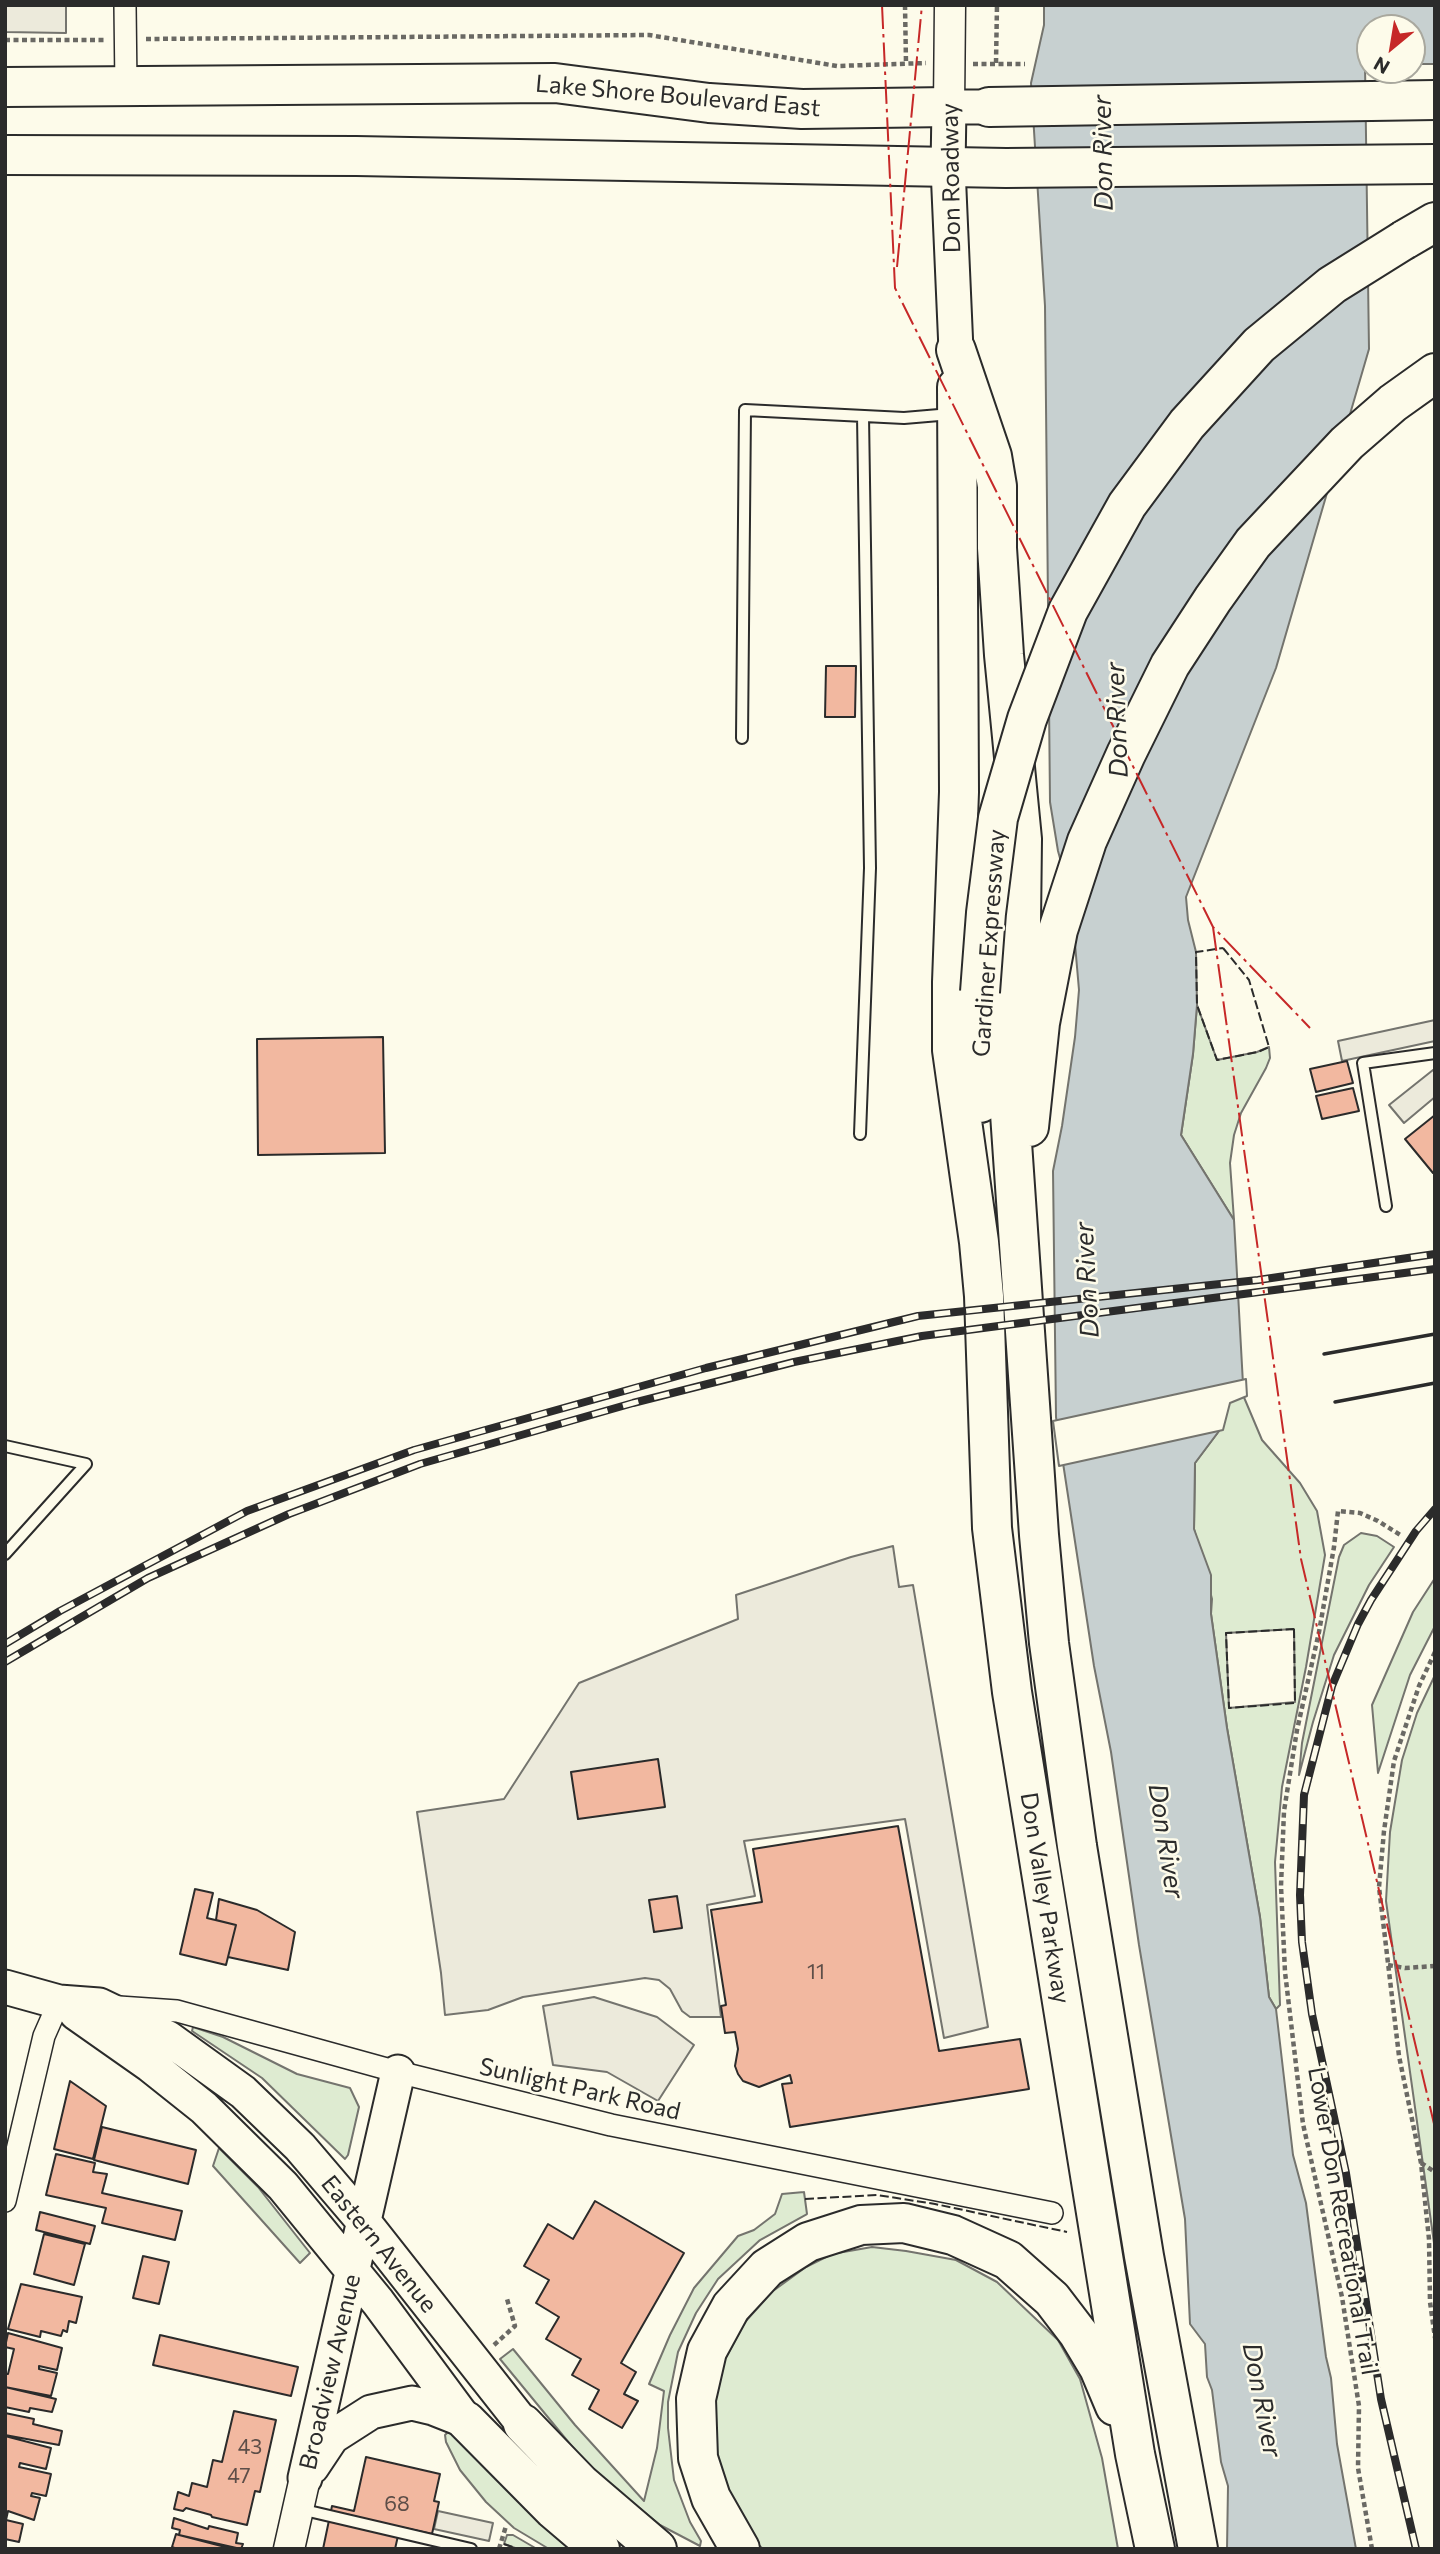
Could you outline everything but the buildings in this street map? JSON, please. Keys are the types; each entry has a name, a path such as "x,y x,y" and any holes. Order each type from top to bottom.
{"highway":[{"name":"Lake Shore Boulevard East","path":"5,87 555,83 709,103 802,109 949,107"},
{"name":"Lake Shore Boulevard East","path":"989,107 1435,100"},
{"path":"5,155 369,156 948,168 1435,164"},
{"name":"Gardiner Expressway","path":"979,1242 980,992 986,913 998,818 1027,719 1068,611 1127,505 1187,424 1259,345 1332,285 1435,222"},
{"path":"956,350 960,792 952,970 952,1050 979,1242"},
{"path":"956,350 992,456 998,486 997,548 1004,655 1022,839 1021,923 1009,1013 1007,1070 1020,1251"},
{"path":"1020,1251 1029,1118 1040,1023 1058,929 1087,841 1126,754 1170,665 1253,543 1347,443 1393,403 1435,373"},
{"name":"Don Valley Parkway","path":"979,1242 992,1528 1012,1692 1135,2454 1155,2549"},
{"name":"Don Valley Parkway","path":"1020,1251 1040,1549 1049,1643 1075,1833 1144,2256 1198,2549"},
{"path":"740,2549 711,2498 698,2458 696,2399 707,2351 731,2307 767,2268 807,2242 861,2225 904,2223 953,2235 1008,2260 1052,2299 1078,2333 1099,2368 1135,2454"},
{"name":"Eastern Avenue","path":"466,2421 553,2510 600,2549"},
{"name":"Eastern Avenue","path":"523,2424 581,2484 657,2549"}],"main road":[{"name":"Lake Shore Boulevard East","path":"949,107 989,107"},
{"name":"Don Roadway","path":"949,107 948,168 956,350"},
{"name":"Eastern Avenue","path":"5,1987 59,2002 99,2005 168,2038 243,2092 300,2147 364,2222 523,2424"},
{"name":"Eastern Avenue","path":"59,2002 150,2065 204,2108 283,2186 378,2302 466,2421"},
{"name":"Broadview Avenue","path":"302,2493 398,2072"},
{"path":"302,2493 332,2437 371,2412 412,2403 466,2421"}],"street":[{"path":"125,5 126,87"},
{"name":"Don Roadway","path":"949,107 950,5"},
{"path":"5,2201 44,2036 59,2002"},
{"name":"Sunlight Park Road","path":"99,2005 173,2011 398,2072 624,2128 1052,2213"},
{"name":"Broadview Avenue","path":"289,2549 302,2493"}],"lane":[{"path":"742,737 746,410 904,418 957,413"},
{"path":"860,1133 870,868 863,416"},
{"path":"1386,1206 1363,1063 1435,1053"},
{"path":"5,1446 86,1464 5,1553"},
{"path":"302,2493 471,2549"}],"path":[{"path":"158,39 649,35 837,66 906,63 905,5"},
{"path":"998,5 996,64 1026,64"},
{"path":"5,40 95,40"},
{"name":"Lower Don Recreational Trail","path":"1372,2549 1358,2468 1359,2406 1342,2297 1303,2124 1286,1972 1281,1886 1284,1811 1297,1730 1319,1632 1338,1511 1360,1513 1402,1536"},
{"path":"1435,1652 1419,1685 1398,1747 1385,1819 1379,1887 1401,2066 1421,2163 1433,2286 1435,2338"},
{"path":"1388,1965 1405,1968 1435,1965"},
{"path":"1421,2163 1435,2172"},
{"path":"488,2350 514,2326 507,2300"},
{"path":"499,2549 506,2526"}],"green space":[{"path":"1197,1005 1217,1060 1269,1047 1270,1058 1241,1113 1234,1135 1230,1163 1234,1220 1181,1135"},
{"path":"1243,1395 1262,1440 1300,1483 1317,1511 1325,1555 1282,1787 1275,1862 1280,2005 1276,2009 1269,1997 1260,1917 1227,1728 1211,1614 1212,1599 1194,1529 1195,1463 1219,1431 1227,1400","holes":["1294,1629 1295,1702 1229,1708 1226,1633"]},
{"path":"1361,1533 1377,1536 1394,1547 1369,1585 1334,1655 1299,1775 1302,1743 1339,1557 1344,1545"},
{"path":"1435,1578 1435,1626 1410,1675 1378,1773 1372,1705 1413,1612"},
{"path":"1435,1675 1435,2250 1386,1901 1390,1832 1402,1760 1417,1713"},
{"path":"193,2027 223,2037 297,2074 350,2088 359,2107 345,2159 262,2078 192,2031"},
{"path":"219,2148 258,2187 310,2253 300,2263 213,2166"},
{"path":"804,2192 807,2214 760,2240 718,2279 696,2313 678,2352 668,2402 668,2428 674,2480 690,2522 701,2541 700,2546 660,2525 607,2482 579,2455 500,2359 513,2349 575,2425 644,2501 657,2448 664,2391 649,2384 694,2288 738,2236 754,2230 775,2214 782,2194"},
{"path":"872,2247 956,2260 997,2282 1058,2340 1080,2379 1102,2458 1118,2549 763,2549 746,2533 722,2484 711,2436 717,2390 725,2359 745,2322 773,2291 806,2267 832,2254"},
{"path":"450,2430 570,2549 549,2549 514,2528 486,2502 460,2470 446,2442 445,2435"},
{"path":"507,2535 513,2535 537,2549 518,2549 504,2544"}],"shaded area":[{"path":"5,5 66,5 66,33 5,32"},
{"path":"1435,1020 1435,1041 1342,1061 1338,1041"},
{"path":"1433,1070 1435,1097 1404,1123 1389,1105"},
{"path":"893,1546 899,1587 913,1585 988,2027 944,2038 905,1819 744,1841 755,1896 707,1905 721,2017 690,2017 682,2011 670,1989 659,1980 645,1978 523,1997 488,2010 445,2015 417,1812 504,1799 579,1683 738,1619 736,1595"},
{"path":"594,1997 657,2017 694,2045 658,2101 607,2072 553,2065 543,2006"},
{"path":"438,2511 493,2523 489,2541 434,2529"}],"water":[{"name":"Don River","path":"1044,5 1435,5 1435,64 1426,64 1426,14 1356,14 1356,84 1365,84 1369,349 1276,668 1186,897 1188,920 1196,952 1197,1005 1181,1135 1234,1220 1243,1384 1227,1400 1219,1431 1195,1463 1194,1529 1211,1575 1211,1614 1227,1728 1260,1917 1269,1997 1276,2009 1293,2155 1306,2203 1331,2378 1337,2444 1356,2549 1227,2549 1228,2486 1221,2462 1212,2390 1207,2377 1205,2344 1190,2324 1185,2219 1056,1417 1053,1171 1075,1037 1079,990 1071,898 1058,851 1050,802 1045,306 1031,83 1044,25"}],"pier":[{"path":"1246,1379 1247,1396 1230,1403 1223,1430 1059,1466 1053,1421"}],"railway":[{"path":"5,1644 60,1611 247,1511 414,1450 706,1368 918,1316 1258,1280 1435,1254"},
{"path":"5,1662 148,1578 289,1514 420,1464 633,1403 794,1362 922,1336 1435,1269"},
{"path":"1416,2549 1381,2399 1346,2173 1312,2014 1302,1942 1300,1895 1304,1795 1332,1686 1371,1600 1416,1531 1435,1509"}],"fence":[{"path":"1223,948 1249,980 1269,1047 1258,1052 1217,1060 1197,1005 1196,952 1223,948"},
{"path":"1294,1629 1295,1703 1229,1708 1226,1633 1294,1629"},
{"path":"805,2199 877,2195 935,2204 1067,2232"},
{"path":"504,2544 518,2549"}],"wall":[{"path":"1324,1354 1435,1334"},
{"path":"1335,1402 1435,1383"}],"power":[{"path":"882,5 895,288 1213,927 1310,1028"},
{"path":"897,267 922,5"},
{"path":"1213,927 1301,1559 1435,2128"}]}
